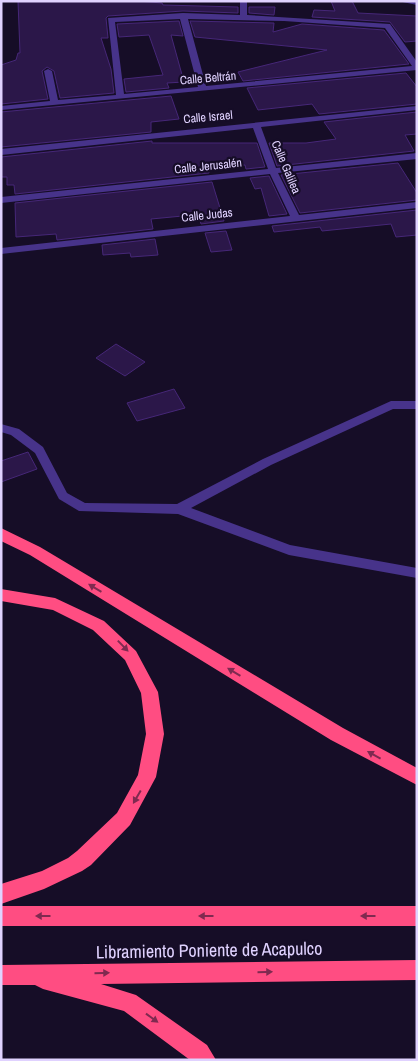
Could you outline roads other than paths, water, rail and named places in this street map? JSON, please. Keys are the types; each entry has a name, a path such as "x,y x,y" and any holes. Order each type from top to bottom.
{"highway":[{"path":"1,534 35,551 337,734 417,777"},
{"path":"1,595 22,596 69,608 92,620 110,634 136,661 145,678 152,699 156,724 151,762 140,793 127,814 108,835 84,858 58,873 31,885 1,894"},
{"name":"Libramiento Poniente de Acapulco","path":"1,916 417,916"},
{"name":"Libramiento Poniente de Acapulco","path":"1,975 417,970"},
{"path":"24,974 129,1002 199,1053 205,1060"}],"street":[{"path":"242,1 244,16"},
{"path":"400,1 417,3"},
{"path":"183,15 203,90"},
{"path":"120,96 111,20 183,15 244,16 387,26 417,68"},
{"name":"Calle Beltrán","path":"1,108 417,68"},
{"path":"48,71 54,102"},
{"name":"Calle Israel","path":"1,152 417,108"},
{"name":"Calle Galilea","path":"256,126 273,171 295,217"},
{"name":"Calle Jerusalén","path":"1,200 417,156"},
{"name":"Calle Judas","path":"1,250 417,205"},
{"path":"179,509 266,462 391,406 417,405"},
{"path":"1,428 15,432 39,450 63,496 83,508 179,509 289,550 417,573"}]}
